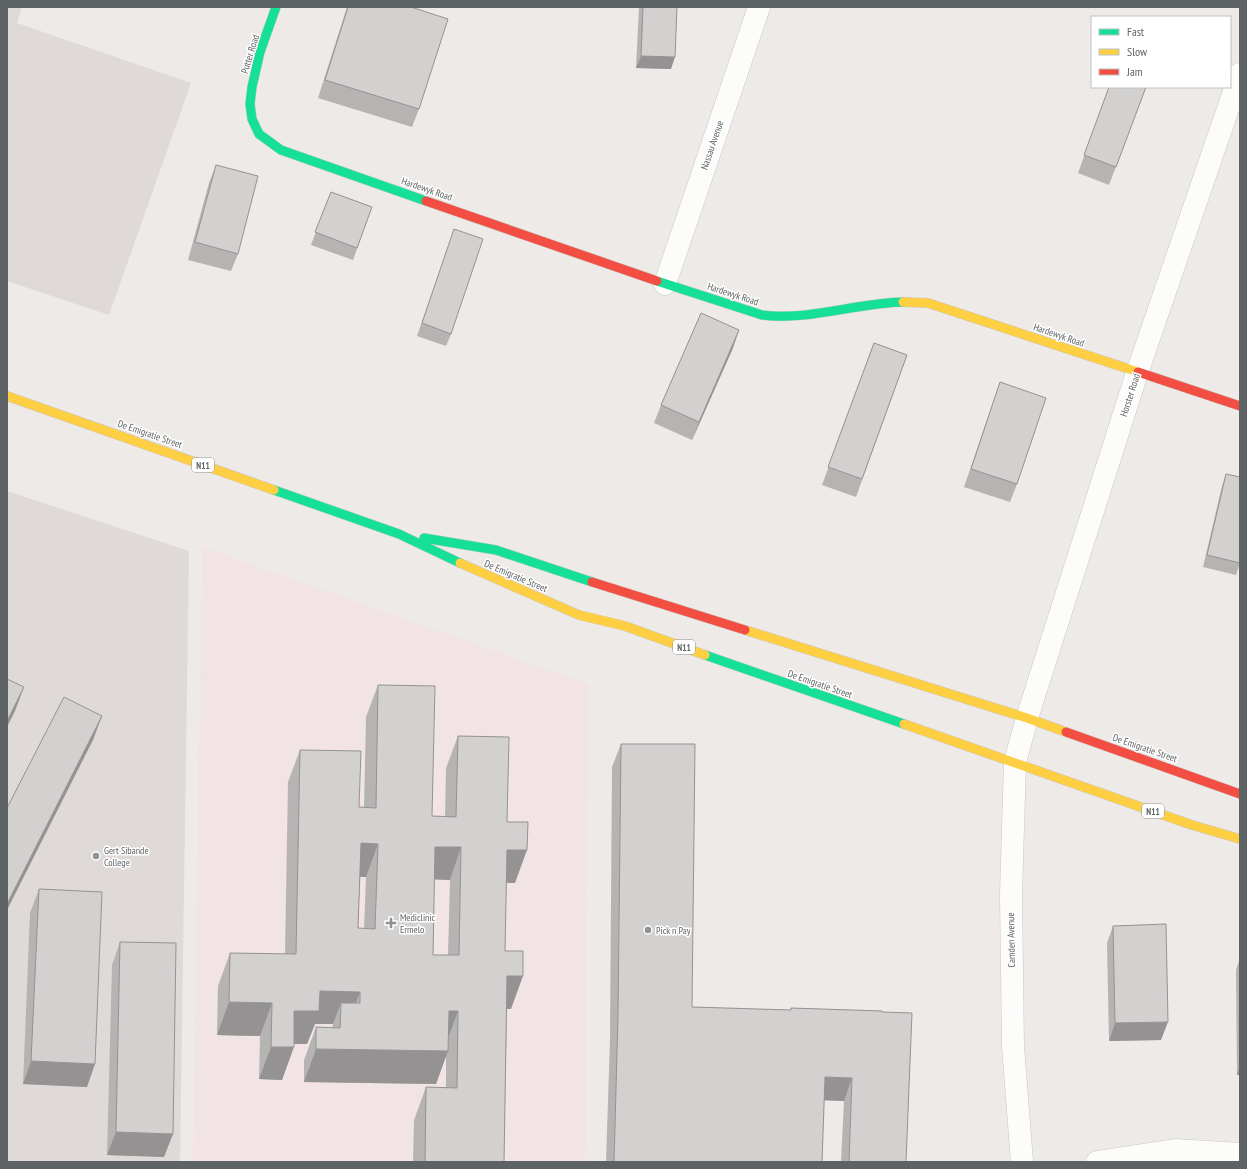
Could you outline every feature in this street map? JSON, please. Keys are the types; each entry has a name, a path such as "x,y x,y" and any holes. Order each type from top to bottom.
{"main road":[{"name":"Putter Road","path":"249,108 252,81 276,7"},
{"name":"Hardewyk Road","path":"249,108 257,130 266,141 281,150 665,284 775,318 804,318 893,302 928,303 1240,406"},
{"name":"De Emigratie Street","path":"7,396 399,534 488,577 579,615 625,626 745,670 1016,762 1192,825 1240,839"},
{"name":"De Emigratie Street","path":"399,534 496,550 588,581 1027,718 1240,794"}],"street":[{"name":"Nassau Avenue","path":"665,284 759,7"},
{"name":"Horster Road","path":"1027,718 1137,373 1240,74"},
{"name":"Camden Avenue","path":"1022,1162 1012,1046 1011,895 1016,762 1027,718"},
{"path":"1097,1162 1175,1150 1240,1154"}],"shaded area":[{"path":"7,7 22,7 17,23 191,83 109,315 7,281"},
{"name":"Gert Sibande College","path":"7,491 189,551 180,1162 7,1162"},
{"name":"Mediclinic Ermelo","path":"202,547 588,684 585,1162 193,1162"}],"building":[{"path":"348,7 411,7 448,19 419,109 325,80"},
{"path":"643,7 677,7 675,57 641,56"},
{"path":"1109,88 1146,88 1116,167 1084,155"},
{"path":"216,165 258,176 238,254 195,242"},
{"path":"331,192 372,207 357,248 315,232"},
{"path":"454,229 483,239 451,334 422,323"},
{"path":"701,313 739,330 699,422 661,405"},
{"path":"874,343 907,355 862,479 828,467"},
{"path":"1000,382 1046,398 1017,484 971,469"},
{"path":"1226,474 1240,477 1240,563 1207,555"},
{"path":"7,679 24,687 7,721"},
{"path":"378,685 435,686 432,816 456,817 458,736 509,737 507,822 528,822 527,850 507,850 505,951 523,951 523,976 507,976 504,1162 425,1162 426,1087 457,1088 458,1011 449,1011 448,1051 316,1049 316,1027 340,1028 341,1003 360,1003 360,992 320,991 319,1011 294,1011 294,1047 271,1047 272,1003 229,1002 230,953 296,954 300,750 361,751 359,807 376,808","holes":["361,843 378,844 375,929 358,928","435,847 461,847 459,955 433,955"]},
{"path":"64,697 102,716 7,904 7,808"},
{"name":"Pick n Pay","path":"621,744 695,744 692,1007 791,1010 791,1008 912,1013 906,1162 849,1162 852,1078 825,1077 822,1162 614,1162 618,1016"},
{"path":"39,889 102,892 95,1064 31,1061"},
{"path":"1166,924 1168,1022 1115,1023 1113,926"},
{"path":"120,942 176,943 173,1134 116,1132"}],"traffic: fast":[{"path":"276,7 260,52 252,87 250,104 252,119 259,134 281,150 426,201"},
{"path":"657,281 762,315 798,316 867,305 903,302"},
{"path":"274,490 399,534 460,563"},
{"path":"424,538 496,550 592,582"},
{"path":"705,655 904,724"}],"traffic: slow":[{"path":"903,302 928,303 1138,372"},
{"path":"7,396 274,490"},
{"path":"460,563 579,615 625,626 705,655"},
{"path":"745,630 1027,718 1066,732"},
{"path":"904,724 1192,825 1240,839"}],"traffic: jam":[{"path":"426,201 657,281"},
{"path":"1138,372 1240,406"},
{"path":"592,582 745,630"},
{"path":"1066,732 1240,794"}],"place":[{"name":"Gert Sibande College","path":"96,856"},
{"name":"Mediclinic Ermelo","path":"391,923"},
{"name":"Pick n Pay","path":"648,930"}]}
